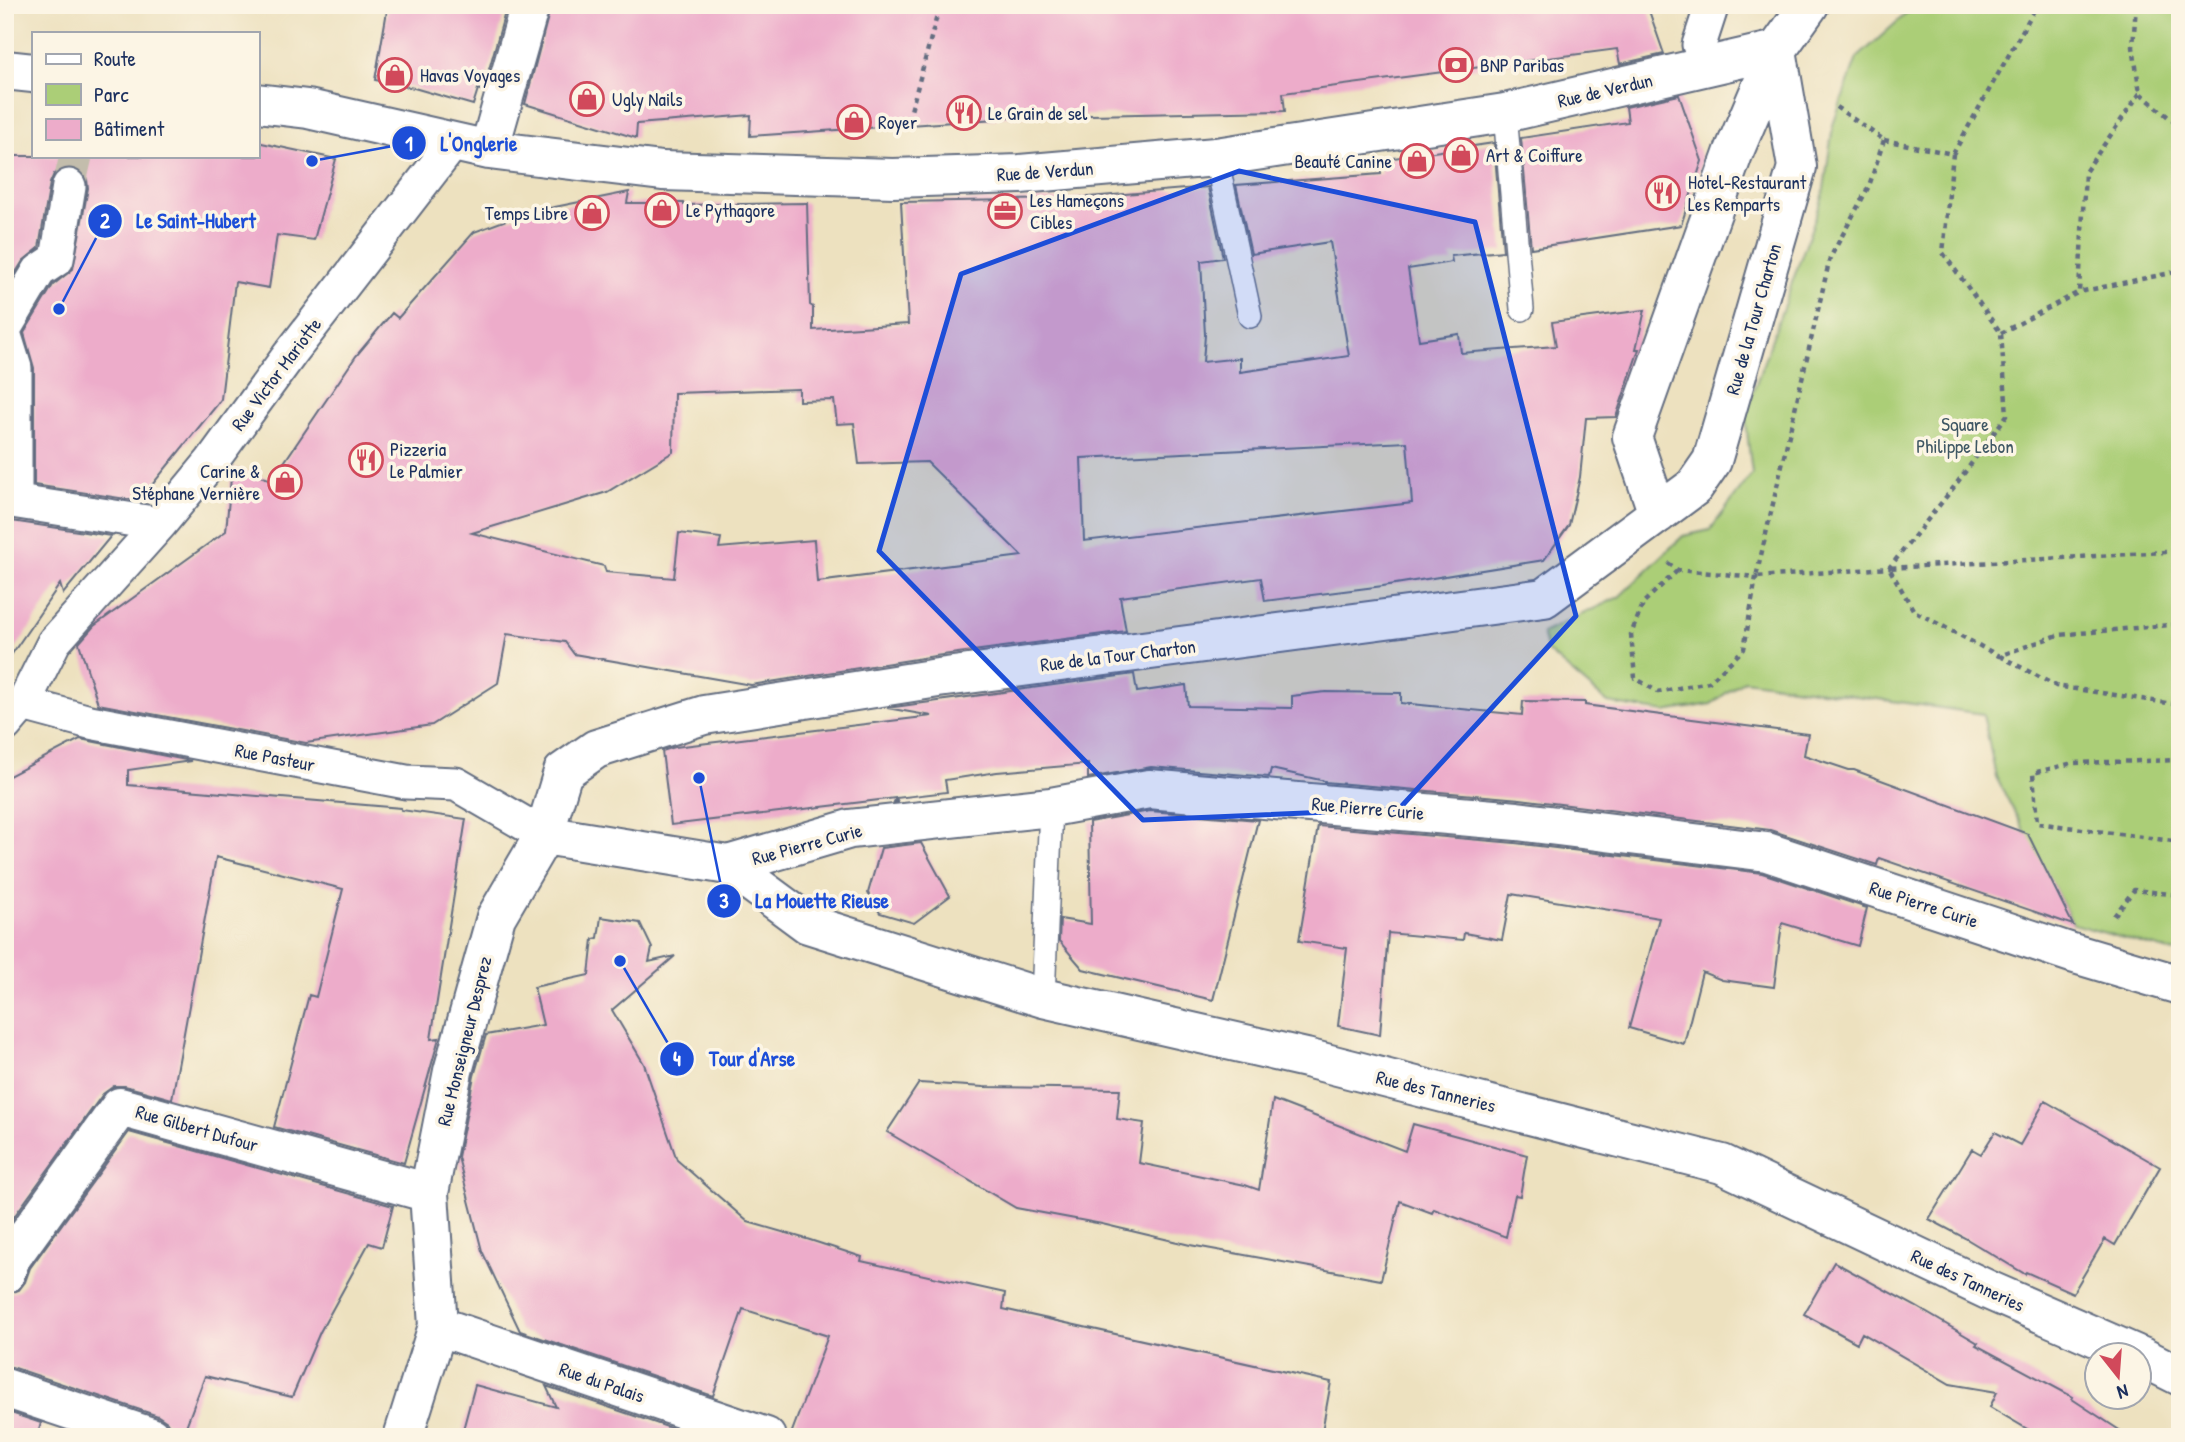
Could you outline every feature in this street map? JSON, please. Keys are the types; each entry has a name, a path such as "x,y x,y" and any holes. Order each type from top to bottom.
{"street":[{"path":"471,146 530,5"},
{"path":"1699,45 1712,5"},
{"path":"1658,514 1632,437 1732,155 1777,50 1809,5"},
{"name":"Rue de Verdun","path":"259,103 307,109 471,146 662,171 893,178 1020,174 1216,157 1505,113 1777,50"},
{"name":"Rue de la Tour Charton","path":"563,772 596,749 704,715 939,678 1544,598 1694,487 1712,461 1797,167 1777,50"},
{"path":"5,70 32,73"},
{"name":"Rue Victor Mariotte","path":"14,714 54,642 160,524 212,461 290,354 471,146"},
{"path":"5,327 38,271 57,259 69,186"},
{"path":"5,336 15,368 10,501 160,524"},
{"name":"Rue Pasteur","path":"14,714 90,722 407,782 456,784 544,835"},
{"name":"Rue Monseigneur Desprez","path":"438,1326 429,1193 453,1071 496,917 544,835 563,772"},
{"name":"Rue Pierre Curie","path":"544,835 728,865 850,829 1051,807 1149,789 1517,821 1767,852 2073,953 2180,985"},
{"name":"Rue des Tanneries","path":"728,865 808,924 1043,998 1306,1058 1722,1164 1988,1290 2103,1340"},
{"name":"Rue Gilbert Dufour","path":"5,1274 11,1258 120,1107 429,1193"},
{"path":"403,1437 438,1326"},
{"name":"Rue du Palais","path":"438,1326 761,1436"},
{"name":"Rue des Tanneries","path":"2154,1363 2180,1376"},
{"path":"5,1388 151,1437"}],"lane":[{"path":"1505,113 1522,309"},
{"path":"1216,157 1250,316"},
{"path":"1043,998 1051,807"}],"path":[{"path":"893,178 940,5"},
{"path":"1889,568 2007,415 2001,333 1943,253 1953,154 2037,5"},
{"path":"2136,5 2133,47 2140,93 2180,127"},
{"path":"2079,292 2085,172 2140,93"},
{"path":"1830,103 1884,141 1953,154"},
{"path":"1678,570 1644,602 1631,634 1635,678 1657,692 1709,682 1744,649 1756,577 1830,258 1870,186 1884,141"},
{"path":"2001,333 2079,292 2180,271"},
{"path":"1627,536 1678,570 1756,577 2166,552"},
{"path":"1889,568 1914,611 2056,686 2180,705"},
{"path":"1999,656 2057,635 2180,624"},
{"path":"2180,760 2073,763 2034,773 2037,823 2180,842"},
{"path":"2122,923 2110,921 2134,890 2180,895"}],"highlighted area":[{"path":"1239,171 1475,222 1576,616 1399,809 1143,820 879,551 961,274"}],"green space":[{"name":"Square Philippe Lebon","path":"1921,5 2180,5 2180,954 2073,924 1996,777 1983,714 1744,680 1711,704 1665,712 1608,703 1547,651 1542,633 1619,597 1683,536 1710,530 1752,474 1745,414 1823,196 1833,125 1857,58 1908,12"}],"building":[{"path":"388,5 507,5 483,91 478,89 473,105 375,80"},
{"path":"551,5 1647,5 1664,54 1620,64 1617,49 1283,93 1285,111 996,117 750,136 751,115 637,124 636,138 525,104"},
{"path":"1679,95 1702,161 1681,225 1531,248 1521,138 1628,122 1626,107"},
{"path":"259,142 336,159 314,240 277,235 269,288 235,282 221,399 139,501 34,485 34,368 24,333 53,285 73,269 88,188 87,179 82,172 73,167 63,168 54,174 50,183 39,248 23,261 5,290 5,156 259,158"},
{"path":"1494,143 1503,251 1451,256 1452,262 1408,269 1419,340 1459,334 1461,353 1556,346 1552,322 1645,310 1636,349 1639,349 1616,417 1586,418 1580,477 1569,525 1544,560 1383,586 1265,601 1261,578 1120,597 1126,631 935,656 751,685 574,654 565,642 507,634 498,683 432,725 306,743 98,704 79,643 94,626 226,531 232,467 272,480 356,356 392,313 398,318 474,232 525,213 629,192 627,203 807,203 813,330 908,324 901,202 1065,199 1208,187 1223,258 1201,261 1205,335 1203,362 1240,358 1240,372 1349,356 1330,242 1251,254 1236,185 1381,174 1380,160","holes":["799,389 799,401 834,400 837,424 854,423 859,464 927,462 1022,556 817,582 814,540 719,548 721,538 679,533 674,578 606,572 604,566 472,533 607,492 673,452 674,393","1407,442 1412,503 1084,541 1081,458"]},
{"path":"5,520 111,536 63,594 60,584 5,664"},
{"path":"1134,674 1137,692 1186,685 1188,706 1292,708 1292,696 1325,692 1401,693 1401,703 1522,715 1523,701 1585,702 1585,705 1808,734 1804,755 1854,770 2028,834 2073,925 1879,858 1877,865 1770,830 1520,799 1325,782 1271,769 1269,777 1151,767 1088,778 1088,764 997,772 945,780 947,792 671,825 662,751 675,747 932,716 887,708"},
{"path":"80,739 191,761 128,770 128,785 401,808 466,819 431,1039 439,1038 404,1163 274,1127 309,995 316,997 343,889 216,857 172,1099 125,1086 114,1086 103,1094 5,1229 5,778"},
{"path":"1150,811 1258,820 1213,1000 1083,969 1059,941 1060,919 1091,924 1089,822"},
{"path":"1318,826 1515,843 1762,873 1867,908 1858,946 1782,923 1774,987 1722,980 1702,972 1684,1044 1629,1028 1659,918 1511,894 1502,940 1464,933 1463,940 1388,933 1380,1035 1338,1026 1347,948 1299,941"},
{"path":"921,843 950,896 914,923 880,913 868,893 881,848"},
{"path":"601,917 640,923 652,948 649,962 675,956 612,1010 644,1064 677,1160 748,1222 862,1257 861,1261 1005,1293 1003,1309 1331,1382 1321,1437 790,1437 828,1336 743,1309 713,1396 520,1331 482,1251 458,1157 474,1076 486,1035 543,1025 534,987 589,975 593,939 598,938"},
{"path":"919,1083 1120,1089 1117,1119 1144,1123 1139,1163 1259,1190 1273,1100 1405,1151 1413,1124 1527,1155 1520,1196 1515,1195 1506,1237 1434,1209 1432,1213 1400,1201 1381,1280 1190,1245 1102,1224 1016,1208 887,1132"},
{"path":"2045,1101 2160,1167 2115,1245 2105,1239 2073,1293 2026,1272 2025,1274 1929,1219 1972,1149 1981,1154 1995,1132 2020,1145"},
{"path":"129,1132 393,1206 382,1247 369,1243 320,1332 292,1397 205,1376 182,1437 172,1432 167,1422 158,1416 12,1367 5,1367 5,1295 19,1290 30,1268"},
{"path":"1834,1262 1915,1306 1978,1343 1976,1345 2073,1397 2084,1410 2089,1410 2130,1437 2041,1437 1990,1407 1997,1392 1950,1384 1862,1333 1857,1343 1804,1314"},
{"path":"475,1385 556,1407 546,1386 697,1437 461,1437"},
{"path":"5,1411 41,1423 37,1437 5,1437"}],"tunnel":[{"path":"69,186 76,158"}],"place":[{"name":"BNP Paribas","path":"1456,65"},
{"name":"Havas Voyages","path":"395,75"},
{"name":"Ugly Nails","path":"587,99"},
{"name":"Le Grain de sel","path":"964,113"},
{"name":"Royer","path":"854,122"},
{"name":"Art & Coiffure","path":"1461,155"},
{"name":"L'Onglerie","path":"312,161"},
{"name":"Beauté Canine","path":"1417,161"},
{"name":"Hotel-Restaurant Les Remparts","path":"1663,193"},
{"name":"Le Pythagore","path":"662,210"},
{"name":"Les Hameçons Cibles","path":"1005,211"},
{"name":"Temps Libre","path":"592,213"},
{"name":"Le Saint-Hubert","path":"59,309"},
{"name":"Pizzeria Le Palmier","path":"366,460"},
{"name":"Carine & Stéphane Vernière","path":"285,482"},
{"name":"La Mouette Rieuse","path":"699,778"},
{"name":"Tour d'Arse","path":"620,961"}]}
